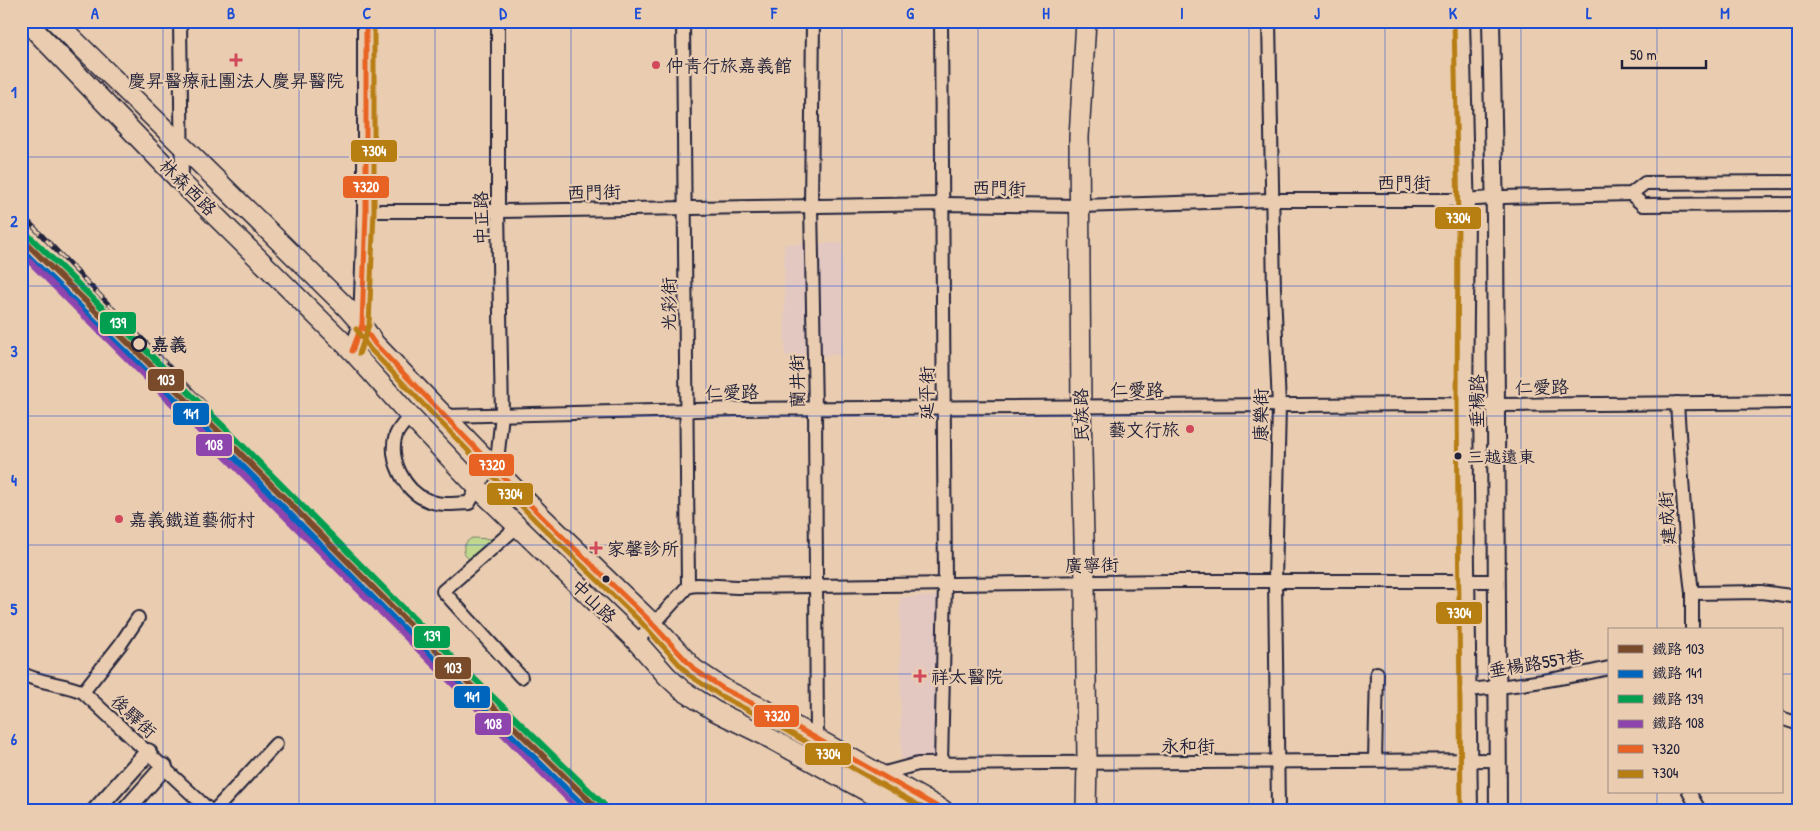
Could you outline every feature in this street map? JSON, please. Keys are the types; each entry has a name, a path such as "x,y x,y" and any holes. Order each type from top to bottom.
{"main road":[{"name":"林森西路","path":"26,21 182,182 352,351"},
{"name":"林森西路","path":"55,21 182,144 362,325"},
{"name":"民族路","path":"1086,21 1079,137 1086,810"},
{"name":"中山路","path":"362,325 375,344 542,516 653,625 694,669 732,694 775,715 943,810"},
{"name":"中山路","path":"352,351 478,488 636,641 682,690 715,712 764,735 901,810"},
{"path":"866,790 881,774"}],"street":[{"path":"180,21 182,182"},
{"path":"352,351 362,325 366,211 366,21"},
{"name":"中正路","path":"410,416 397,433 394,442 398,467 413,492 427,500 441,504 469,503 498,452 502,414 498,211 498,21"},
{"name":"光彩街","path":"683,21 688,586"},
{"name":"蘭井街","path":"813,21 812,206 817,740"},
{"name":"延平街","path":"941,21 945,584 941,764"},
{"name":"康樂街","path":"1269,21 1274,291 1279,406 1275,581 1278,810"},
{"name":"垂楊路","path":"1461,21 1465,200 1464,405 1469,810"},
{"name":"垂楊路","path":"1491,21 1496,405 1498,810"},
{"name":"西門街","path":"366,211 498,211 943,204 1080,206 1272,200 1465,200 1494,197 1632,194 1645,184 1799,182"},
{"name":"西門街","path":"1632,194 1643,205 1799,204"},
{"name":"仁愛路","path":"446,416 686,410 1799,402"},
{"name":"建成街","path":"1677,403 1686,539 1692,593 1692,628"},
{"path":"518,526 443,590 521,677"},
{"name":"廣寧街","path":"688,586 1496,581"},
{"path":"636,641 688,586"},
{"path":"1692,593 1761,592 1799,597"},
{"path":"83,692 120,645 138,618"},
{"name":"垂楊路557巷","path":"1468,690 1496,688 1577,676 1608,668"},
{"path":"1375,760 1377,672"},
{"name":"後驛街","path":"21,673 37,679 74,687 83,692 209,810"},
{"path":"1782,718 1799,724"},
{"path":"805,758 817,740"},
{"path":"215,810 276,744"},
{"path":"96,810 148,752"},
{"name":"永和街","path":"881,774 918,764 1497,760"},
{"path":"126,810 164,767"},
{"path":"1690,794 1699,810"}],"shaded area":[{"path":"842,243 843,355 785,356 784,244"},
{"name":"祥太醫院","path":"940,596 937,756 901,759 900,597"}],"green space":[{"path":"472,538 492,539 469,559 464,554 464,549 466,543"}],"railway":[{"path":"21,214 205,404"}],"rail line":[{"name":"139","path":"26,233 225,428 454,659 604,805"},
{"name":"103","path":"21,238 220,433 449,664 599,810"},
{"name":"141","path":"21,249 215,438 444,669 588,810"},
{"name":"108","path":"21,253 579,810"}],"transit line":[{"name":"7320","path":"352,351 362,325 366,211 366,21"},
{"name":"7304","path":"359,354 369,325 374,211 374,21"},
{"name":"7304","path":"1454,21 1458,218 1457,405 1461,810"},
{"name":"7320","path":"362,325 375,344 541,516 646,617 694,669 724,689 775,715 943,810"},
{"name":"7304","path":"356,329 370,349 536,521 641,622 689,675 721,696 927,810"}],"place":[{"name":"慶昇醫療社團法人慶昇醫院","path":"236,60"},
{"name":"仲青行旅嘉義館","path":"656,65"},
{"name":"嘉義","path":"139,344"},
{"name":"藝文行旅","path":"1190,429"},
{"name":"三越遠東","path":"1458,456"},
{"name":"嘉義鐵道藝術村","path":"119,519"},
{"name":"家馨診所","path":"596,548"},
{"name":"祥太醫院","path":"920,676"}]}
